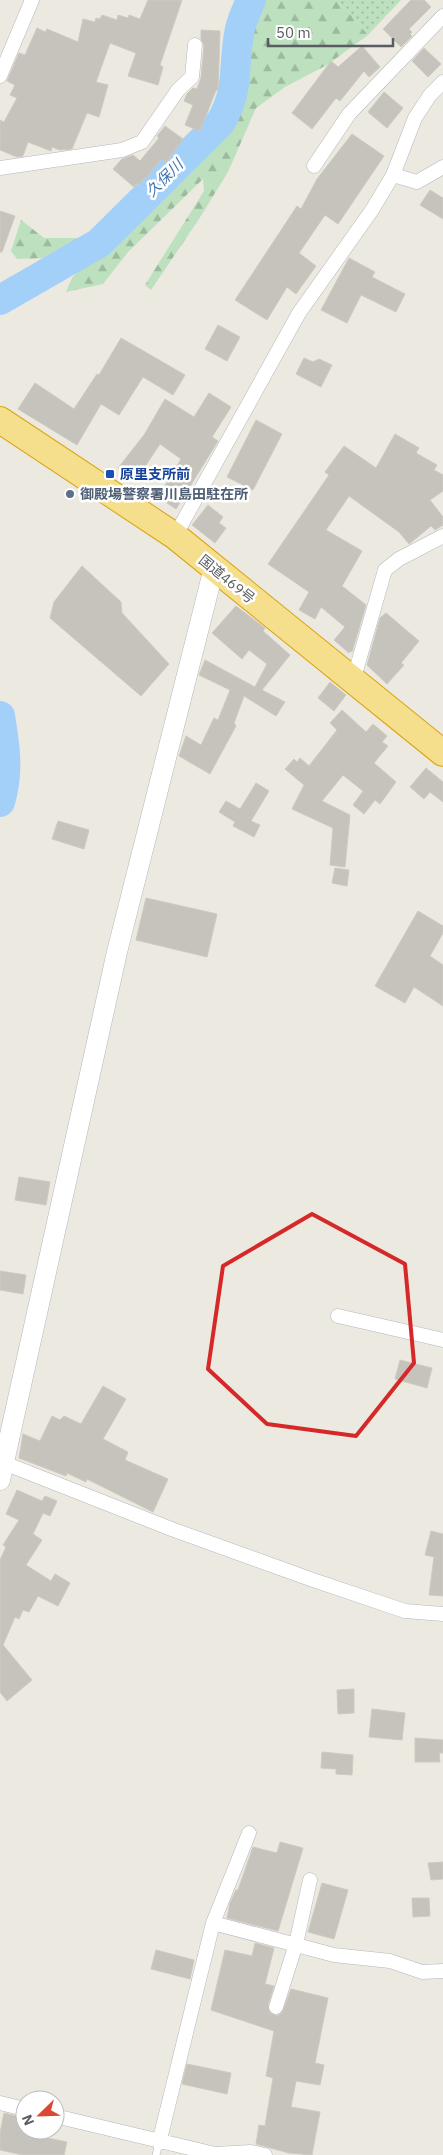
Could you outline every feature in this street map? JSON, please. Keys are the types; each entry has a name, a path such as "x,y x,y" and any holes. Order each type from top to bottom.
{"highway":[{"name":"国道469号","path":"0,420 176,536 443,753"}],"street":[{"path":"0,76 32,0"},
{"path":"314,166 349,114 443,16"},
{"path":"0,168 122,150 142,142 178,90 192,78 195,45"},
{"path":"176,536 299,313 372,210 393,175 415,118 430,95 443,82"},
{"path":"393,175 416,182 443,168"},
{"path":"353,681 385,570 398,559 443,536"},
{"path":"214,568 115,961 2,1471 405,1611 443,1614"},
{"path":"338,1316 443,1340"},
{"path":"158,2149 213,1923 249,1833"},
{"path":"276,2007 296,1944 310,1880"},
{"path":"213,1923 334,1955 390,1961 422,1972 443,1971"},
{"path":"0,2103 15,2107"},
{"path":"65,2119 158,2149 214,2154 251,2152 264,2155"}],"highlighted area":[{"path":"312,1214 405,1264 414,1363 356,1436 267,1424 208,1369 223,1266"}],"green space":[{"path":"244,0 334,0 346,9 368,35 327,65 285,87 256,108 228,172 151,290 145,285 204,191 203,179 128,252 103,284 66,292 72,278 84,264 45,258 17,259 11,251 21,220 44,238 112,238 217,139 228,93 228,31"},
{"path":"334,0 401,0 368,35 346,9"}],"building":[{"path":"148,0 182,0 160,65 163,67 158,85 128,76 136,53 110,43 96,82 108,85 99,117 87,113 72,149 60,150 52,147 51,151 28,142 23,156 17,157 0,150 0,120 4,122 17,98 10,95 15,85 7,81 19,53 25,55 37,28 45,32 47,29 78,42 83,19 95,22 96,18 100,19 102,15 117,20 118,15 128,18 129,15 140,19"},
{"path":"411,0 424,0 431,7 409,29 412,32 410,34 412,36 401,47 383,29"},
{"path":"201,30 220,31 218,90 216,90 200,131 185,125 193,105 184,101 187,94 193,88 197,89 201,78 204,46 201,39"},
{"path":"362,46 380,67 369,77 364,71 340,101 336,98 312,129 292,113 331,61 338,67"},
{"path":"424,48 441,64 428,77 412,61"},
{"path":"384,92 403,108 387,128 368,112"},
{"path":"165,126 183,139 166,163 162,159 139,185 137,183 134,187 113,169 122,159 133,155 140,161 159,138 157,136"},
{"path":"352,134 384,156 338,224 325,215 299,253 316,266 296,294 287,287 267,320 235,300 297,206 301,209 317,179"},
{"path":"430,190 443,198 443,219 420,205"},
{"path":"0,211 15,216 2,252 0,252"},
{"path":"349,258 375,272 372,277 405,294 396,312 361,295 347,323 321,310"},
{"path":"218,325 240,337 227,361 205,349"},
{"path":"121,338 185,375 173,395 143,377 119,415 101,404 77,445 18,409 35,383 74,409 97,374 99,375"},
{"path":"304,358 313,362 319,359 332,365 321,387 296,374"},
{"path":"209,393 231,407 212,437 218,441 176,509 158,497 181,459 160,444 136,480 118,468 144,435 165,399 194,417"},
{"path":"256,420 282,434 253,490 227,477"},
{"path":"395,434 419,448 416,453 437,465 434,470 443,475 443,491 430,500 443,517 443,525 435,530 431,526 409,544 399,532 349,496 326,530 362,551 342,586 366,605 352,652 350,651 349,653 334,640 345,627 321,607 315,619 299,610 309,592 268,564 329,475 325,472 344,446 376,468"},
{"path":"208,505 223,517 219,523 226,528 215,543 192,525"},
{"path":"82,566 121,602 122,613 169,664 141,696 50,618 54,602"},
{"path":"236,606 265,628 263,631 290,655 262,690 285,702 276,716 244,696 234,723 236,726 210,774 179,756 186,736 201,745 214,718 218,720 230,690 199,675 205,660 255,687 267,664 249,650 242,659 212,633"},
{"path":"386,613 419,641 401,663 404,665 387,684 367,665 380,618"},
{"path":"330,682 346,695 334,711 318,698"},
{"path":"342,710 366,732 373,724 387,736 382,742 388,746 374,763 396,782 380,804 375,800 364,814 353,805 363,791 343,775 322,801 350,815 345,867 330,865 333,828 292,809 304,785 285,769 294,759 297,762 300,758 309,766 337,730 330,723"},
{"path":"426,768 443,782 443,802 430,792 424,799 410,787"},
{"path":"256,783 269,791 251,821 260,825 254,837 233,826 235,822 219,812 226,801 240,809"},
{"path":"58,821 89,830 84,849 52,839"},
{"path":"335,868 349,870 347,886 332,883"},
{"path":"146,898 217,914 207,957 136,940"},
{"path":"418,911 443,926 443,933 430,956 443,965 443,1006 414,987 405,1003 375,986"},
{"path":"19,1177 50,1182 46,1205 15,1200"},
{"path":"0,1271 26,1275 23,1294 0,1290"},
{"path":"400,1360 432,1368 427,1388 395,1379"},
{"path":"103,1386 126,1399 103,1439 128,1452 125,1460 168,1479 153,1512 87,1479 86,1482 67,1473 66,1476 19,1458 23,1434 40,1441 52,1416 60,1420 64,1416 81,1424"},
{"path":"17,1490 42,1501 45,1496 57,1501 50,1516 43,1513 33,1534 42,1540 26,1565 51,1581 55,1574 70,1583 58,1606 38,1596 29,1612 23,1610 19,1619 15,1617 3,1645 32,1680 7,1701 0,1692 0,1560 6,1547 3,1545 19,1520 6,1514"},
{"path":"431,1531 443,1534 443,1596 429,1595 434,1557 425,1555"},
{"path":"354,1689 354,1713 338,1714 337,1690"},
{"path":"372,1709 405,1713 402,1740 369,1737"},
{"path":"415,1738 443,1740 443,1753 439,1753 440,1762 415,1762"},
{"path":"322,1752 353,1755 352,1775 336,1774 336,1769 321,1768"},
{"path":"280,1842 303,1848 278,1931 227,1918 230,1903 236,1890 238,1890 253,1847 277,1853"},
{"path":"443,1862 443,1879 431,1880 428,1863"},
{"path":"322,1883 348,1890 334,1939 308,1932"},
{"path":"412,1898 429,1898 430,1916 413,1917"},
{"path":"255,1943 274,1948 265,1984 274,1986 268,2005 270,2013 277,2016 282,2013 291,1989 328,1998 315,2063 324,2065 320,2085 296,2081 291,2107 320,2112 312,2155 289,2153 256,2144 259,2125 265,2126 273,2078 266,2076 274,2031 211,2010 225,1950 252,1956"},
{"path":"156,1950 194,1960 190,1979 151,1969"},
{"path":"187,2064 231,2073 227,2094 182,2084"},
{"path":"4,2113 15,2116 15,2140 57,2140 67,2142 64,2155 23,2155 0,2150 0,2133"}],"waterway":[{"name":"久保川","path":"0,300 99,243 220,123 231,99 240,29 251,0"},
{"name":"久保川","path":"0,716 5,748 5,770 0,802"}],"place":[{"name":"原里支所前","path":"110,474"},
{"name":"御殿場警察署川島田駐在所","path":"70,494"}]}
